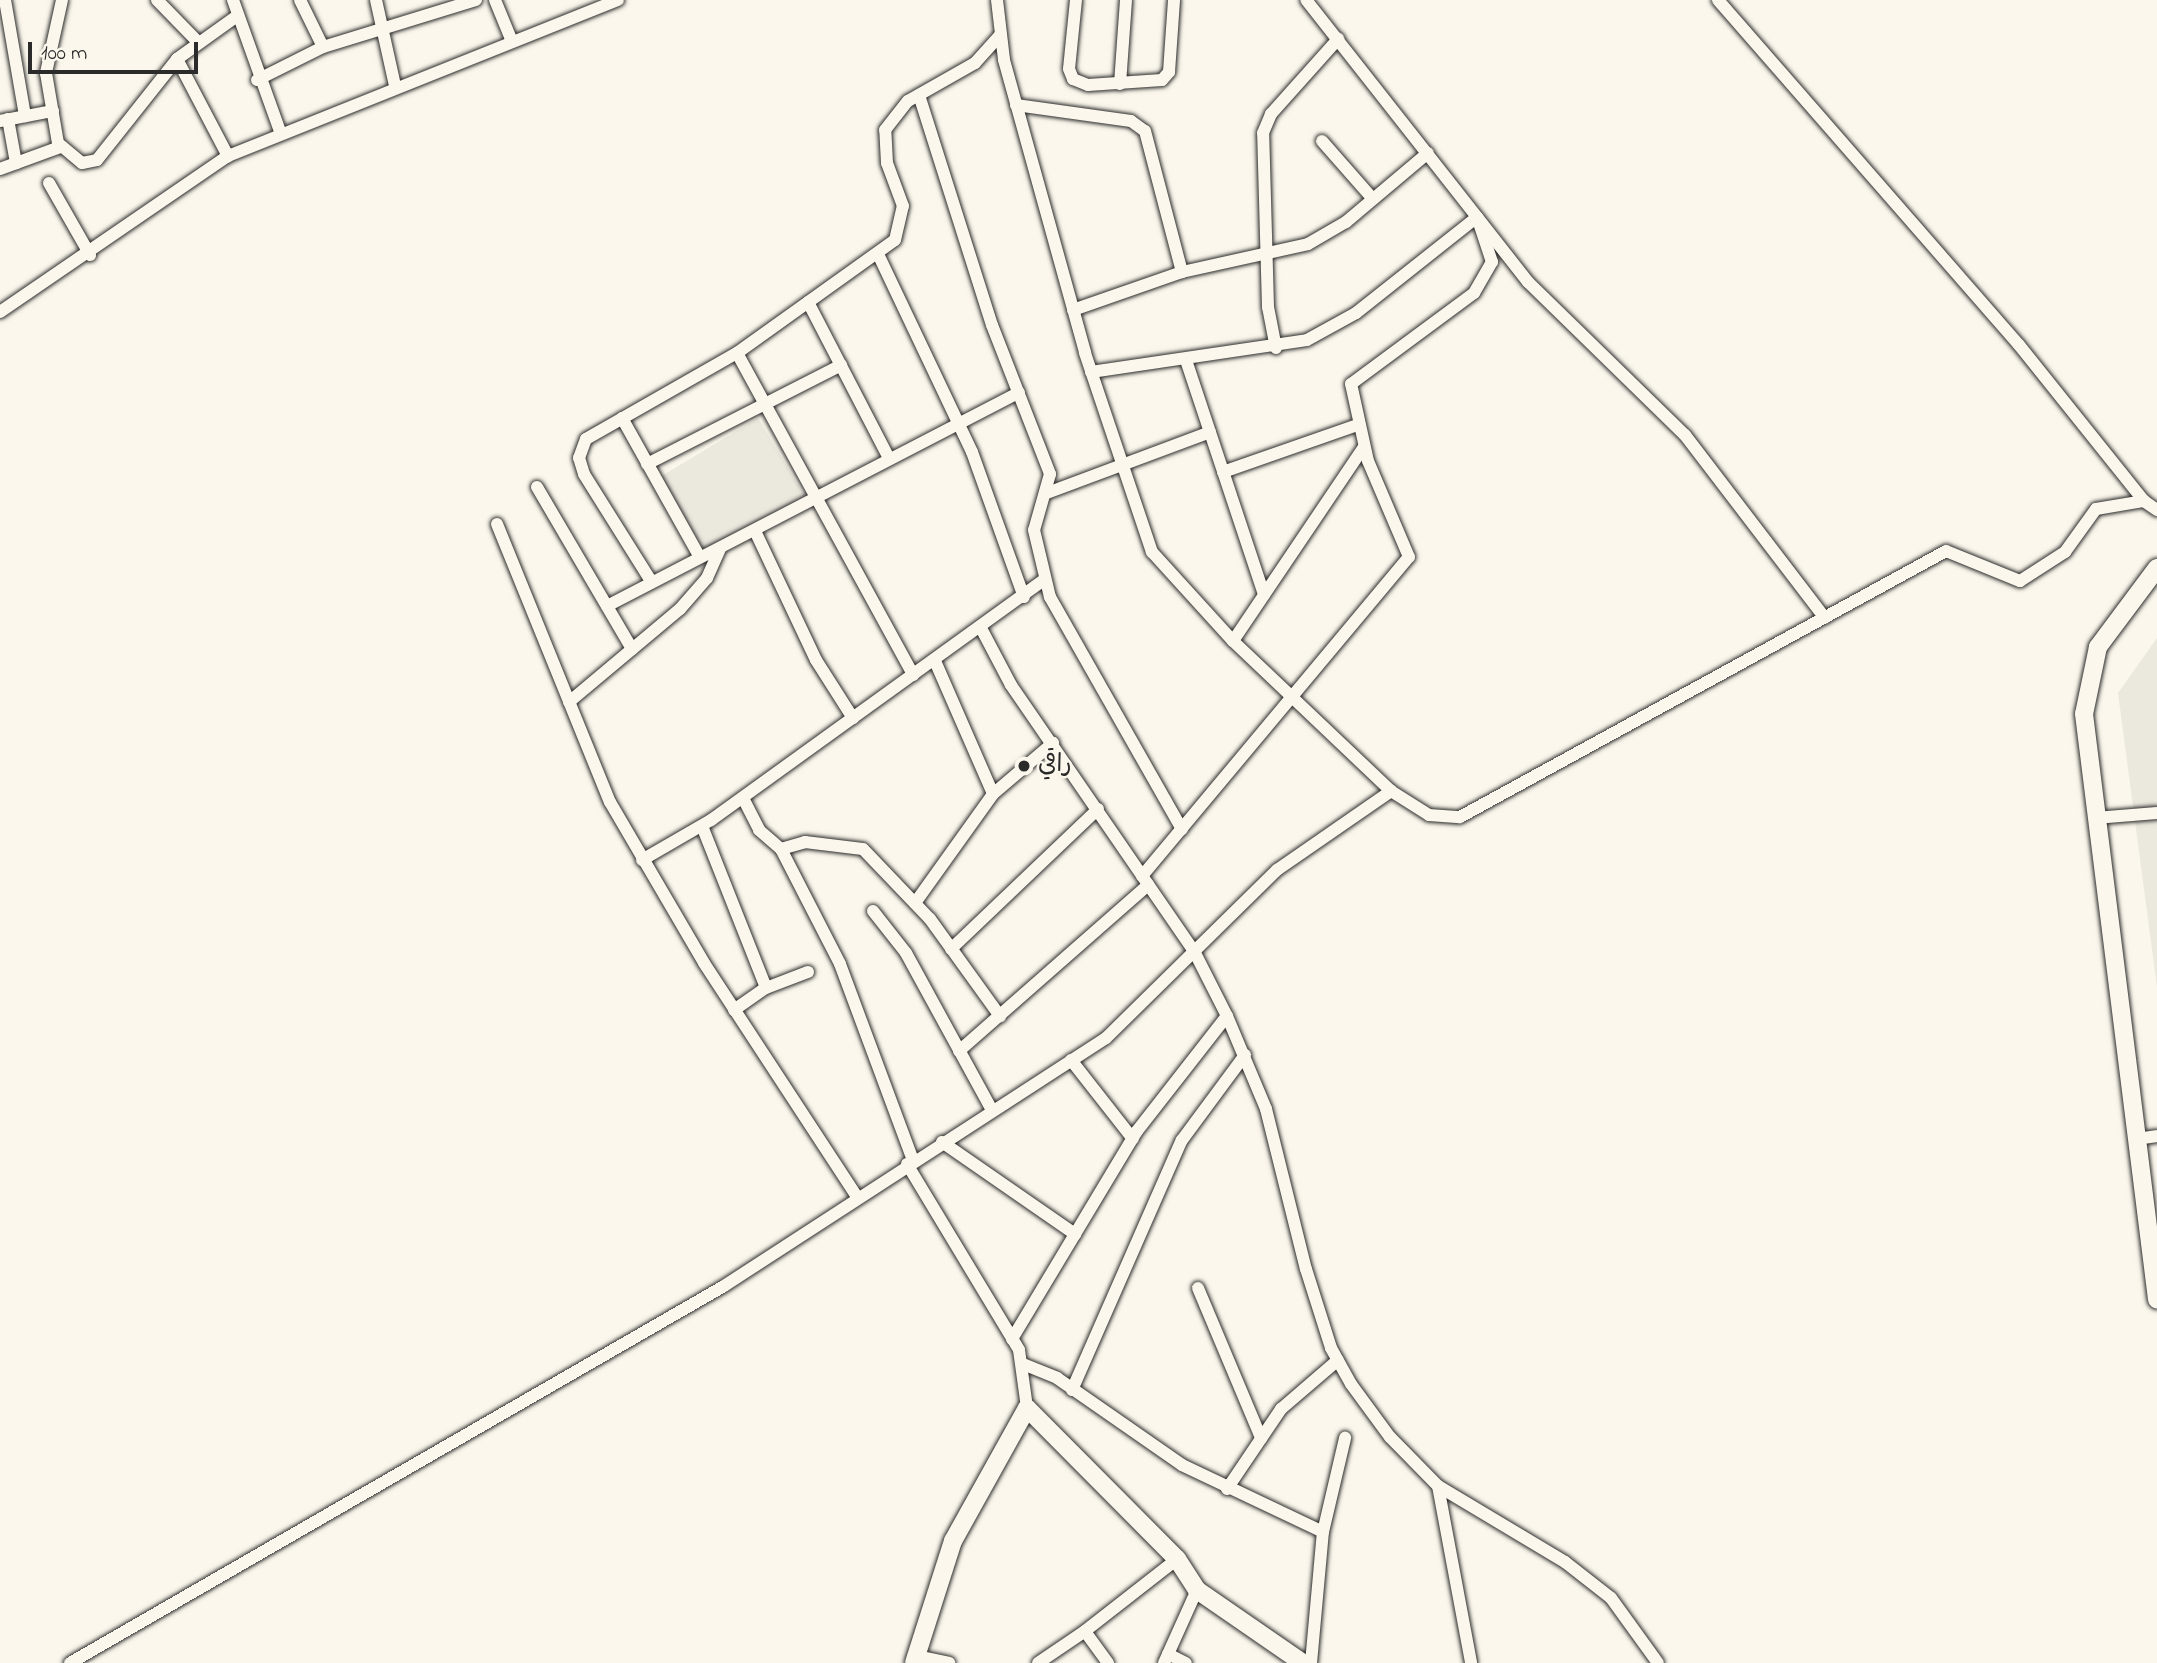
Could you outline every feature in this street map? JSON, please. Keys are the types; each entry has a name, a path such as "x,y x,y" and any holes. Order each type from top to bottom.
{"street":[{"path":"5,0 25,116"},
{"path":"62,0 45,65 60,147 82,163 97,160 177,59 237,16"},
{"path":"157,0 199,43"},
{"path":"233,0 257,80 281,134"},
{"path":"300,0 323,47"},
{"path":"376,0 380,28 396,86"},
{"path":"257,80 323,47 445,5 476,0"},
{"path":"495,0 512,39"},
{"path":"0,312 90,255 228,156 512,39 618,0"},
{"path":"997,0 1000,35 1016,105 1073,310 1091,372 1152,552 1233,641 1294,699 1391,790 1429,815 1460,817 1946,551 2020,581 2064,552 2096,509 2144,501"},
{"path":"1076,0 1073,79 1120,84 1153,83 1169,72 1174,0"},
{"path":"1120,84 1126,0"},
{"path":"1306,0 1528,282 1685,435 1825,618"},
{"path":"1718,0 2010,334 2144,501 2157,510"},
{"path":"651,581 579,458 586,439 737,353 877,254 903,223 885,130 919,95 975,64 1000,35"},
{"path":"1276,348 1266,257 1263,133 1271,114 1338,39"},
{"path":"177,59 228,156"},
{"path":"919,95 1019,392 1050,474 1047,493 1034,530 1044,580 1182,829"},
{"path":"1016,105 1131,121 1145,131 1182,272"},
{"path":"16,163 4,120 53,111"},
{"path":"1322,141 1373,199"},
{"path":"0,169 60,147"},
{"path":"1073,310 1182,272 1266,257 1308,244 1373,199 1428,153"},
{"path":"49,183 90,255"},
{"path":"1091,372 1276,348 1307,340 1356,313 1477,217"},
{"path":"959,1051 1145,880 1182,829 1294,699 1409,557 1364,447 1357,425 1351,384 1484,282 1491,245 1477,217"},
{"path":"877,254 957,423 1024,597"},
{"path":"808,302 890,458"},
{"path":"737,353 913,675"},
{"path":"1186,360 1264,594"},
{"path":"647,464 841,365"},
{"path":"607,606 699,556 756,533 816,496 1019,392"},
{"path":"622,418 699,556"},
{"path":"1223,472 1357,425"},
{"path":"1047,493 1210,432"},
{"path":"1233,641 1364,447"},
{"path":"537,487 632,649"},
{"path":"497,524 569,702 642,860 734,1010 857,1197"},
{"path":"756,533 816,660 853,718"},
{"path":"569,702 681,609 707,578 720,549"},
{"path":"2157,568 2113,622 2090,670 2084,714 2157,1298"},
{"path":"642,860 702,826 743,798 913,675 982,630 1044,580"},
{"path":"982,630 1053,743 1194,951 1227,1016 1245,1055 1338,1360 1390,1437 1438,1486 1565,1562 1611,1598 1658,1663"},
{"path":"935,661 993,794"},
{"path":"915,903 993,794 1053,743"},
{"path":"70,1663 724,1286 910,1162 1106,1038 1277,870 1391,790"},
{"path":"743,798 760,830 781,849 840,964 910,1162 1012,1339 1023,1364 1027,1408 953,1541 915,1660 949,1663"},
{"path":"951,949 1098,809"},
{"path":"2095,818 2157,813"},
{"path":"702,826 766,988"},
{"path":"781,849 805,842 863,849 915,903 1000,1016"},
{"path":"873,911 906,953 992,1110"},
{"path":"734,1010 766,988 808,972"},
{"path":"1012,1339 1133,1139 1227,1016"},
{"path":"1072,1390 1182,1140 1245,1055"},
{"path":"1071,1060 1133,1139"},
{"path":"2136,1139 2157,1136"},
{"path":"942,1142 1075,1234"},
{"path":"1198,1288 1261,1438"},
{"path":"1227,1489 1281,1409 1338,1360"},
{"path":"1023,1364 1072,1390 1227,1489 1323,1532"},
{"path":"1027,1408 1177,1559 1197,1590 1301,1662 1323,1532 1345,1438"},
{"path":"1438,1486 1471,1663"},
{"path":"1038,1663 1085,1631 1177,1559"},
{"path":"1186,1663 1166,1658 1197,1590"},
{"path":"1085,1631 1108,1663"}],"shaded area":[{"path":"758,418 805,496 707,555 660,477"},
{"path":"2157,638 2157,987 2118,693"}],"place":[{"name":"راقي","path":"1024,766"}]}
